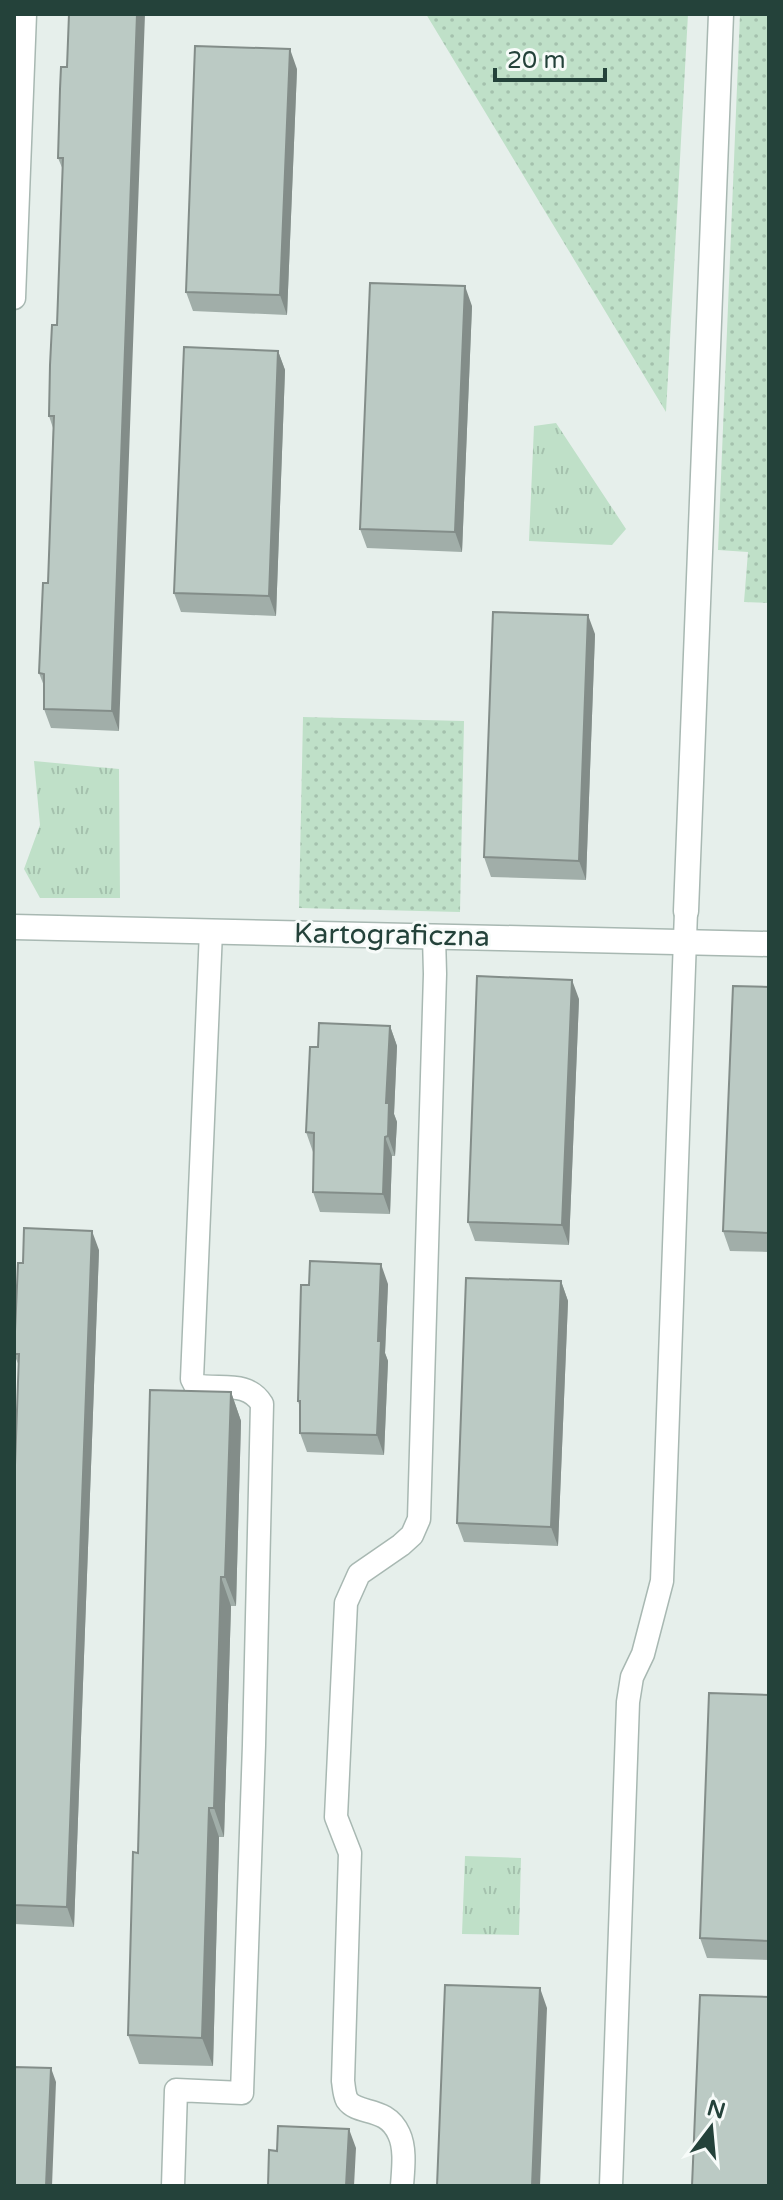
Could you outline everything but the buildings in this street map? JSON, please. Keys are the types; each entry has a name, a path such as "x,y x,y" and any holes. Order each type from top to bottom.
{"street":[{"path":"686,911 721,14"},
{"name":"Kartograficzna","path":"14,927 769,944"}],"lane":[{"path":"14,298 25,14"},
{"path":"611,2186 628,1702 632,1677 643,1654 662,1581 686,911"},
{"path":"173,2186 176,2090 242,2093 254,1745 262,1404 252,1391 195,1385 192,1379 211,931"},
{"path":"402,2186 400,2135 384,2115 350,2104 345,2097 350,1853 336,1817 346,1603 359,1574 412,1535 419,1519 435,998 434,936"}],"green space":[{"path":"426,14 688,14 666,412"},
{"path":"740,14 769,14 769,603 744,602 748,552 718,550"},
{"path":"556,423 626,529 612,545 529,541 534,426"},
{"path":"303,717 464,721 460,912 299,908"},
{"path":"34,761 119,769 120,898 40,898 24,869 40,825"},
{"path":"465,1856 521,1858 519,1935 462,1934"}]}
